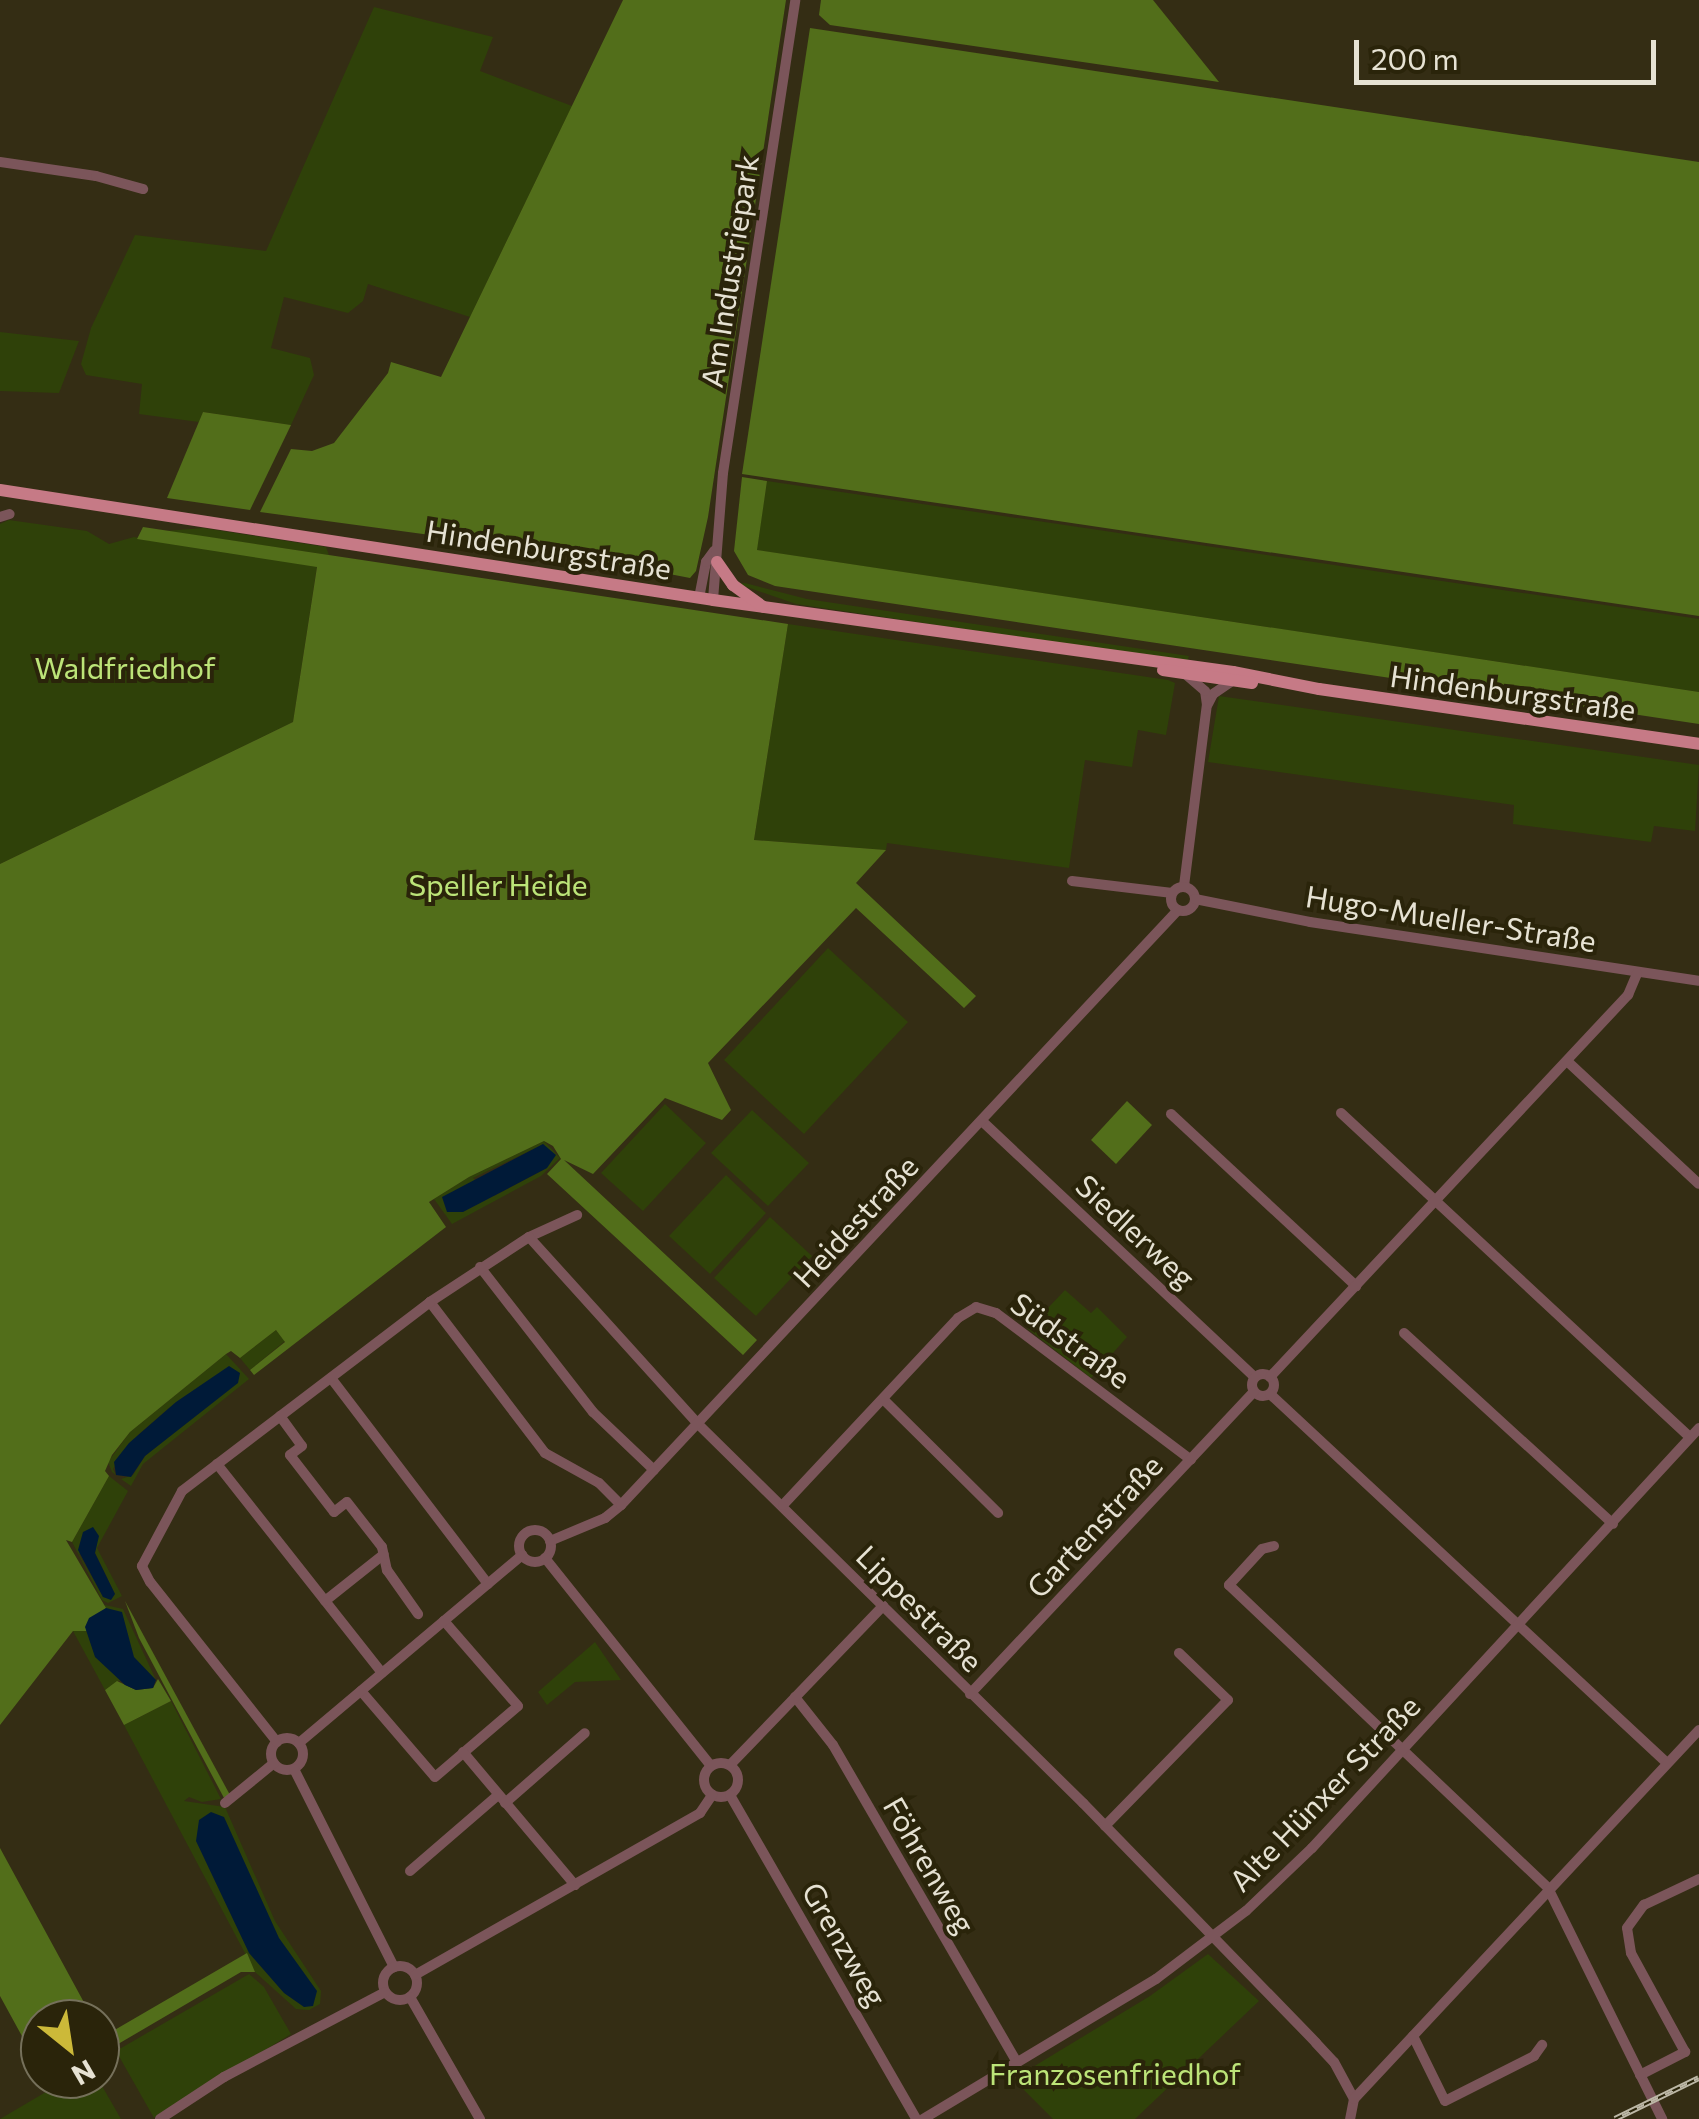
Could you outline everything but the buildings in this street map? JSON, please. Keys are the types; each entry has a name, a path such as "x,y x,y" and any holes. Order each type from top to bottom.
{"main road":[{"name":"Hindenburgstraße","path":"0,490 765,608 1090,656 1232,672 1319,689 1699,744"},
{"path":"716,556 733,585 765,608"},
{"name":"Hindenburgstraße","path":"1090,656 1188,676 1319,689"}],"street":[{"name":"Am Industriepark","path":"706,599 716,556 795,0"},
{"path":"0,162 96,176 142,188"},
{"path":"1072,881 1172,894 1184,886 1208,705 1206,691 1188,676"},
{"path":"1208,705 1213,694 1231,682"},
{"path":"1184,886 1194,892 1195,899"},
{"path":"1172,894 1172,904 1178,910"},
{"name":"Heidestraße","path":"299,1743 522,1555 520,1542 529,1531 544,1533 550,1541 605,1518 621,1505 1178,910 1189,909 1195,899"},
{"name":"Hugo-Mueller-Straße","path":"1195,899 1310,922 1699,981"},
{"path":"1270,1394 1270,1377 1628,995 1637,974"},
{"path":"1567,1061 1699,1184"},
{"path":"1341,1113 1690,1437"},
{"path":"1171,1114 1356,1286"},
{"name":"Siedlerweg","path":"982,1122 1255,1377"},
{"path":"277,1742 150,1582 142,1566 182,1491 480,1267 577,1215"},
{"name":"Lippestraße","path":"529,1238 699,1424 1104,1826 1334,2062 1354,2099"},
{"path":"480,1267 592,1412 654,1470"},
{"path":"430,1302 544,1453 599,1483 621,1505"},
{"name":"Südstraße","path":"783,1505 958,1318 976,1307 996,1313 1191,1460"},
{"path":"1404,1333 1613,1524"},
{"path":"1270,1377 1255,1377 1254,1392 1270,1394 1667,1763"},
{"path":"331,1378 488,1584"},
{"name":"Gartenstraße","path":"970,1694 1254,1392"},
{"path":"883,1398 998,1513"},
{"path":"280,1416 302,1446 290,1455 334,1512 347,1502 384,1554 387,1570 418,1614"},
{"name":"Alte Hünxer Straße","path":"919,2119 939,2115 1016,2063 1140,1990 1214,1937 1312,1848 1699,1428"},
{"path":"217,1464 382,1673"},
{"path":"545,1558 550,1541"},
{"path":"1274,1546 1262,1549 1229,1585 1548,1888 1662,2119"},
{"path":"325,1601 384,1554"},
{"path":"522,1555 530,1561 545,1558"},
{"path":"545,1558 711,1766"},
{"path":"711,1766 730,1765 883,1606"},
{"path":"361,1691 435,1777 518,1706 444,1620"},
{"path":"1104,1826 1228,1700 1179,1653"},
{"name":"Föhrenweg","path":"795,1697 833,1744 1016,2063"},
{"path":"1350,2119 1354,2099 1699,1730"},
{"path":"410,1871 585,1733"},
{"path":"291,1738 299,1743 304,1757 294,1769 285,1770 274,1763 272,1749 277,1742 291,1738"},
{"path":"463,1752 575,1885"},
{"path":"224,1803 274,1763"},
{"path":"712,1794 730,1795 739,1780 730,1765"},
{"path":"711,1766 704,1781 712,1794"},
{"path":"294,1769 394,1967"},
{"path":"415,1975 700,1813 712,1794"},
{"name":"Grenzweg","path":"730,1795 919,2119"},
{"path":"1640,2075 1685,2052 1632,1954 1626,1928 1644,1906 1699,1879"},
{"path":"385,1992 400,2000 410,1997 416,1989 415,1975 408,1968 394,1967"},
{"path":"385,1992 384,1978 394,1967"},
{"path":"160,2119 224,2077 385,1992"},
{"path":"410,1997 480,2119"},
{"path":"1413,2036 1445,2101 1534,2056 1542,2046"}],"green space":[{"path":"623,0 786,0 708,517 696,571 690,578 556,552 260,512 291,449 312,451 334,443 388,373 391,362 441,377"},
{"path":"821,0 1153,0 1219,82 830,25 819,15"},
{"path":"374,7 493,37 480,71 572,106 470,317 368,284 363,301 348,313 284,297 271,348 310,358 314,375 291,425 203,412 199,422 139,414 142,384 86,375 81,364 91,328 135,235 266,251"},
{"path":"810,28 1699,162 1699,616 742,474"},
{"path":"0,332 79,341 59,393 0,391"},
{"path":"203,412 291,425 250,510 167,498"},
{"path":"742,477 767,481 757,550 1699,692 1699,724 775,586 748,575 734,551"},
{"path":"767,481 1699,619 1699,692 756,550"},
{"name":"Waldfriedhof","path":"9,520 87,531 109,544 134,537 317,566 293,722 0,864 0,524"},
{"name":"Speller Heide","path":"143,527 788,624 754,840 886,850 856,883 976,996 964,1008 856,908 708,1063 731,1110 722,1120 665,1098 593,1174 564,1160 757,1340 743,1355 547,1174 561,1159 553,1146 544,1141 469,1177 429,1202 446,1227 254,1375 250,1370 285,1342 276,1330 240,1358 231,1351 226,1354 130,1432 112,1455 105,1471 109,1476 72,1542 66,1540 106,1608 86,1631 73,1631 0,1725 0,864 293,722 317,567 137,539"},
{"path":"203,528 326,547 329,555 165,531"},
{"path":"738,584 807,599 1189,656 1187,662 796,604"},
{"path":"788,624 1168,680 1175,683 1166,735 1138,730 1132,767 1085,760 1069,868 887,843 886,850 754,840"},
{"path":"1219,696 1699,765 1695,831 1654,826 1651,842 1513,824 1514,805 1208,762"},
{"path":"828,948 908,1022 804,1134 724,1060"},
{"path":"1127,1101 1152,1125 1116,1164 1091,1140"},
{"path":"665,1104 706,1143 643,1211 601,1173"},
{"path":"752,1110 809,1163 768,1206 711,1153"},
{"path":"544,1141 560,1158 541,1176 452,1224 434,1199 469,1177","holes":["544,1144 547,1168 494,1196 473,1178"]},
{"path":"726,1175 766,1213 710,1274 669,1236"},
{"path":"770,1217 812,1256 756,1316 714,1278"},
{"path":"1065,1290 1091,1313 1097,1307 1127,1337 1091,1378 1028,1329"},
{"path":"276,1330 285,1341 250,1370 240,1358"},
{"path":"226,1354 249,1379 143,1464 131,1486 121,1479 133,1475 145,1456 212,1400 170,1407 138,1435 113,1469 116,1475 112,1472 108,1462 130,1432"},
{"path":"109,1476 128,1491 97,1548 122,1596 108,1603 102,1600 72,1542","holes":["97,1540 95,1553 115,1594 103,1597 79,1554"]},
{"path":"125,1601 230,1795 224,1798 139,1638"},
{"path":"105,1605 123,1609 156,1680 118,1681 105,1690 73,1631 85,1631"},
{"path":"595,1642 621,1680 575,1682 547,1705 538,1692"},
{"path":"158,1679 171,1701 124,1725 105,1690 117,1681 136,1690 153,1688"},
{"path":"171,1701 221,1799 202,1802 189,1797 184,1801 225,1807 275,1921 321,1991 320,2004 309,2010 296,2009 255,1972 124,1725"},
{"path":"0,1848 82,1999 20,1999 20,2032 0,1996"},
{"path":"247,1953 255,1972 241,1972 120,2043 120,2027"},
{"name":"Franzosenfriedhof","path":"1208,1954 1259,2001 1135,2119 1053,2119 1013,2079 1150,1996"},
{"path":"249,1974 264,1987 291,2034 154,2118 120,2058 120,2049"},
{"path":"34,2099 110,2099 121,2119 0,2119"}],"water":[{"path":"543,1144 556,1155 547,1168 463,1212 447,1212 442,1197"},
{"path":"229,1366 240,1373 238,1383 145,1456 131,1477 116,1475 114,1462 129,1443 176,1402"},
{"path":"93,1527 99,1536 95,1553 115,1594 111,1600 103,1597 78,1550 83,1532"},
{"path":"106,1608 122,1612 134,1657 156,1680 153,1688 136,1690 125,1685 95,1657 85,1627 89,1618"},
{"path":"211,1812 224,1817 279,1938 317,1991 313,2006 304,2007 284,1993 249,1953 196,1841 199,1820"}],"railway":[{"path":"1615,2119 1699,2078"}]}
